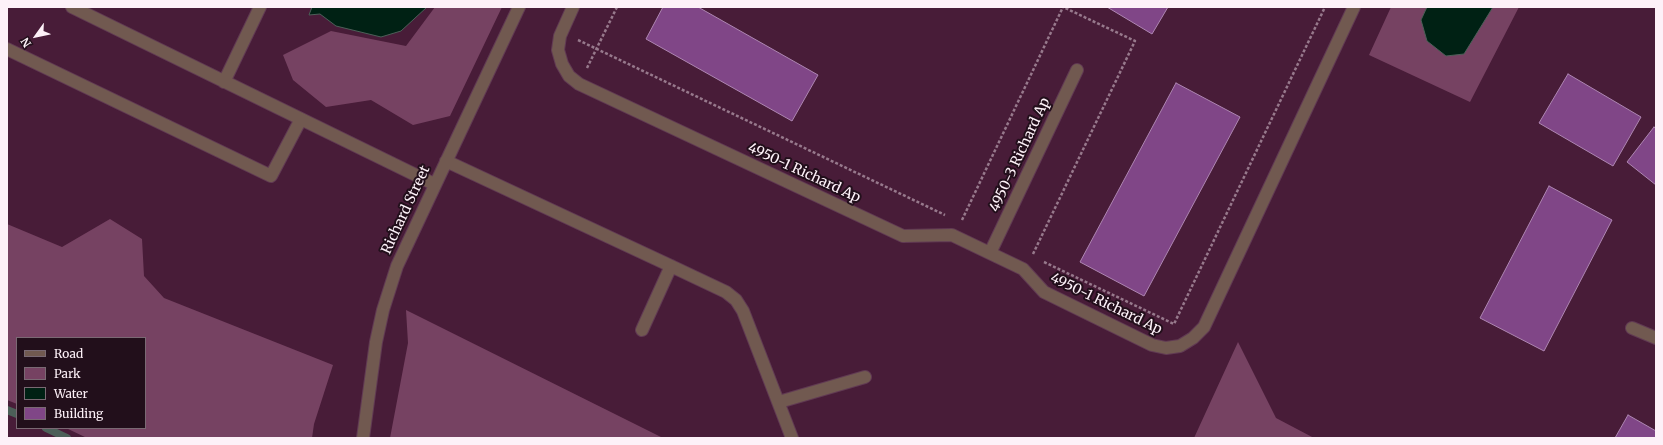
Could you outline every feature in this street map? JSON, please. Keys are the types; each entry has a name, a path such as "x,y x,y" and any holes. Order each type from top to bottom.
{"street":[{"path":"72,7 434,184"},
{"path":"224,82 260,7"},
{"name":"Richard Street","path":"363,438 376,342 383,310 397,266 434,184 519,7"},
{"name":"4950-1 Richard Ap","path":"573,7 561,33 558,50 562,64 569,76 580,84 903,236 952,235 1024,270 1044,292 1152,345 1166,348 1180,346 1193,338 1204,327 1354,7"},
{"path":"7,49 271,176 300,119"},
{"name":"4950-3 Richard Ap","path":"990,253 1077,70"},
{"path":"446,161 726,292 736,300 743,311 792,438"},
{"path":"642,330 671,266"},
{"path":"1632,328 1656,338"},
{"path":"779,402 865,377"}],"path":[{"path":"580,84 616,7"},
{"path":"961,223 1063,7 1135,41 1032,256"},
{"path":"1039,260 1174,324 1325,7"},
{"path":"561,33 948,216"}],"green space":[{"path":"435,7 502,7 450,116 413,125 371,100 326,107 293,80 283,55 331,31 406,46"},
{"path":"1391,7 1427,7 1421,20 1464,53 1493,7 1519,7 1470,102 1369,55"},
{"path":"110,219 142,239 144,276 164,298 333,365 314,424 312,438 87,438 68,429 146,429 146,337 16,337 16,404 7,400 7,224 62,247"},
{"path":"406,310 663,438 390,438 408,343"},
{"path":"1238,342 1276,418 1314,438 1194,438"}],"water":[{"path":"312,7 427,7 401,31 381,37 336,26 320,14 309,15"},
{"path":"1427,7 1493,7 1464,54 1446,56 1427,41 1421,20"}],"building":[{"path":"663,7 698,7 818,75 792,121 646,39"},
{"path":"1107,7 1168,7 1152,34"},
{"path":"1568,74 1641,117 1613,166 1539,123"},
{"path":"1176,83 1240,117 1144,296 1080,262"},
{"path":"1654,127 1656,129 1656,185 1627,162"},
{"path":"1549,186 1612,220 1544,351 1480,318"},
{"path":"1628,415 1656,431 1656,438 1615,438"}],"waterway":[{"path":"7,410 16,414"},
{"path":"48,429 67,438"}]}
